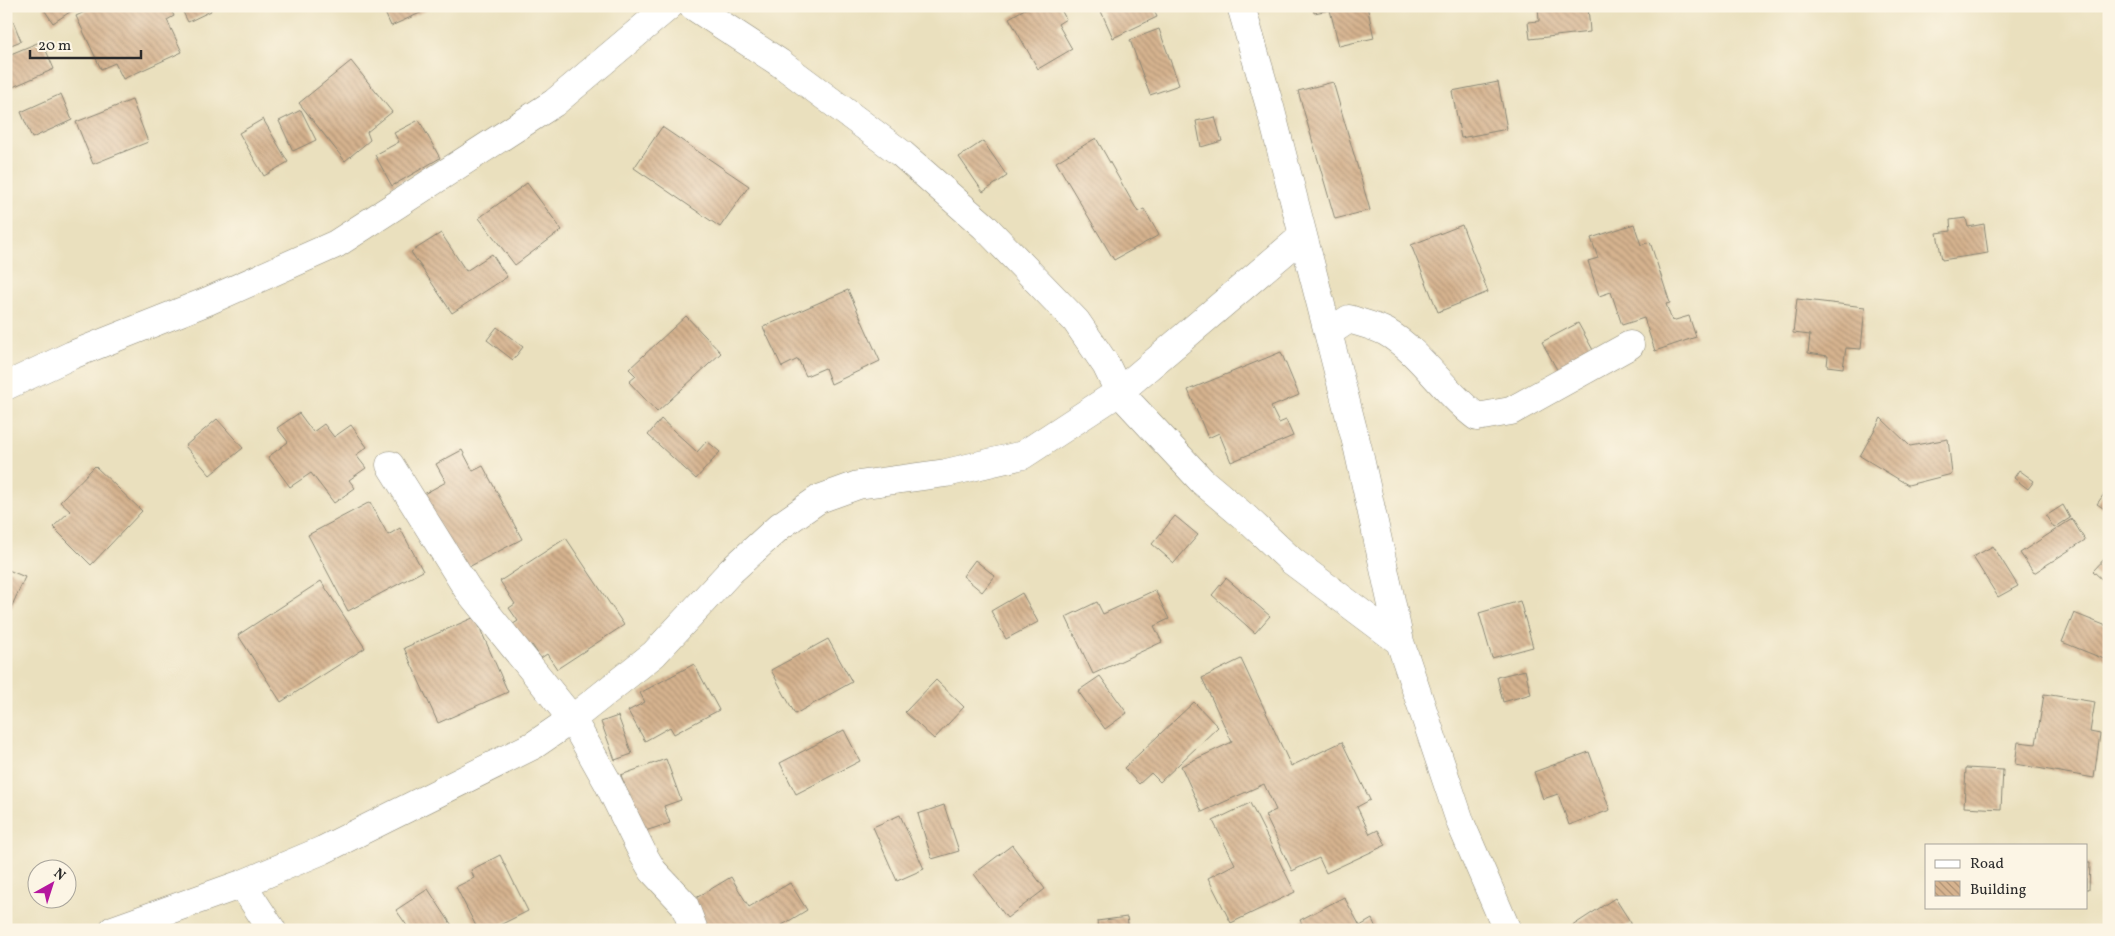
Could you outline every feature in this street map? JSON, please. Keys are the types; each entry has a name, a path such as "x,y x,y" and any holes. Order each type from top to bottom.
{"street":[{"path":"6,386 72,355 208,302 336,244 554,103 669,6"},
{"path":"693,6 780,63 902,154 984,226 1076,321 1106,365 1119,392 1202,482 1247,519 1292,561 1400,642"},
{"path":"1241,6 1358,449 1400,642 1461,824 1507,930"},
{"path":"113,930 242,884 322,850 473,777 534,745 572,719 654,654 731,570 780,526 819,499 858,485 946,473 1023,455 1119,392 1303,236"},
{"path":"1328,333 1349,319 1386,332 1418,359 1464,408 1477,417 1511,412 1630,345"},
{"path":"390,465 468,590 572,719 607,781 643,854 653,871 684,904 694,930"},
{"path":"242,884 272,930"}],"building":[{"path":"45,6 79,6 53,23 43,8"},
{"path":"97,6 180,6 171,10 174,16 167,20 182,52 123,79 115,63 101,69 76,16"},
{"path":"180,6 209,6 211,11 188,22"},
{"path":"382,6 436,6 391,26"},
{"path":"1030,6 1059,6 1066,19 1058,24 1072,49 1038,69 1009,18"},
{"path":"1107,6 1152,6 1157,17 1113,38 1100,9"},
{"path":"1313,6 1367,6 1374,38 1339,46 1330,10 1314,13"},
{"path":"1538,6 1588,6 1590,32 1530,39 1528,22 1539,21"},
{"path":"13,21 21,41 6,47 6,24"},
{"path":"1159,29 1179,85 1150,95 1130,40"},
{"path":"42,41 54,69 6,90 6,56"},
{"path":"351,61 392,112 367,132 370,140 345,161 299,103"},
{"path":"1333,82 1370,210 1335,219 1298,91"},
{"path":"1498,82 1507,129 1461,138 1452,91"},
{"path":"61,94 72,120 32,138 21,112"},
{"path":"132,100 148,142 93,164 76,122"},
{"path":"301,110 316,140 293,151 279,121"},
{"path":"1215,117 1222,141 1201,147 1196,121"},
{"path":"263,119 288,162 264,176 239,133"},
{"path":"419,120 440,158 392,186 375,155 399,142 394,133"},
{"path":"662,127 749,186 720,227 634,168"},
{"path":"1096,138 1138,212 1144,209 1159,235 1114,260 1056,162"},
{"path":"983,141 1007,176 983,192 959,157"},
{"path":"527,183 562,230 515,265 479,218"},
{"path":"1966,218 1968,227 1984,224 1988,253 1942,260 1937,233 1951,231 1950,220"},
{"path":"1634,224 1641,245 1650,242 1670,303 1666,304 1672,321 1689,316 1696,337 1655,351 1644,318 1622,325 1611,292 1599,296 1588,261 1598,258 1591,238"},
{"path":"1462,225 1488,292 1438,312 1411,245"},
{"path":"441,233 466,271 492,254 507,277 452,313 411,252"},
{"path":"848,290 880,361 831,384 825,368 806,376 798,359 782,367 763,327"},
{"path":"1797,299 1865,307 1861,349 1846,348 1843,368 1827,366 1828,356 1808,353 1810,335 1793,333"},
{"path":"686,316 721,353 657,412 629,382 636,376 629,369"},
{"path":"1578,323 1598,359 1562,379 1542,342"},
{"path":"497,327 523,347 513,360 487,340"},
{"path":"1281,352 1299,395 1271,407 1279,423 1286,420 1293,436 1231,462 1219,433 1208,438 1188,390"},
{"path":"299,413 313,432 324,424 334,437 351,425 367,447 356,455 366,468 349,480 355,488 334,503 311,473 290,487 268,457 288,442 277,428"},
{"path":"1881,418 1910,446 1948,439 1952,474 1908,485 1860,456"},
{"path":"217,419 243,448 210,475 185,446"},
{"path":"661,419 697,452 707,441 720,452 696,479 648,435"},
{"path":"462,450 473,471 483,466 522,539 463,570 422,495 446,482 436,464"},
{"path":"95,466 142,511 91,565 53,527 70,511 60,502"},
{"path":"2019,470 2034,481 2028,489 2014,478"},
{"path":"2109,487 2109,512 2097,504"},
{"path":"370,502 388,535 400,528 423,571 348,611 308,535"},
{"path":"2063,505 2070,518 2054,528 2046,516"},
{"path":"1175,516 1198,535 1174,563 1152,544"},
{"path":"2072,519 2085,540 2034,573 2020,553"},
{"path":"566,538 624,625 557,669 547,654 541,658 532,645 525,649 510,626 518,621 509,608 515,604 500,581"},
{"path":"1993,546 2018,586 1998,597 1973,557"},
{"path":"2109,554 2109,586 2093,571"},
{"path":"975,560 995,576 982,592 963,576"},
{"path":"6,569 25,577 6,619"},
{"path":"1226,578 1270,616 1255,633 1212,595"},
{"path":"321,581 365,648 281,702 238,635"},
{"path":"1155,590 1169,619 1154,626 1162,642 1093,674 1066,617 1097,602 1103,614"},
{"path":"1022,593 1038,622 1006,639 991,611"},
{"path":"1520,601 1533,647 1492,658 1479,613"},
{"path":"2074,613 2109,627 2109,661 2062,642"},
{"path":"475,617 508,692 438,723 404,648"},
{"path":"828,639 852,682 795,714 771,670"},
{"path":"1241,659 1291,766 1342,742 1370,800 1357,807 1370,834 1378,830 1386,845 1326,873 1319,858 1292,871 1265,815 1276,810 1264,784 1202,812 1181,766 1232,742 1202,678"},
{"path":"694,664 719,710 674,734 670,727 645,741 628,711 645,702 640,693"},
{"path":"1525,670 1531,694 1503,702 1497,677"},
{"path":"1100,676 1127,713 1105,729 1078,691"},
{"path":"936,680 964,707 934,739 905,712"},
{"path":"2044,694 2095,702 2090,732 2100,734 2094,778 2015,764 2018,742 2036,744"},
{"path":"1194,702 1218,727 1160,782 1151,773 1139,784 1124,768"},
{"path":"618,716 632,754 615,760 601,722"},
{"path":"844,730 860,761 796,794 780,763"},
{"path":"1589,752 1610,810 1569,825 1558,794 1543,799 1534,772"},
{"path":"666,759 681,800 664,806 670,823 642,832 621,775"},
{"path":"1966,768 2003,770 2001,809 1964,807"},
{"path":"1250,803 1295,892 1231,923 1208,878 1235,864 1213,821"},
{"path":"944,805 959,851 932,859 918,814"},
{"path":"900,815 924,869 897,881 873,827"},
{"path":"1012,845 1045,889 1007,918 974,874"},
{"path":"500,855 528,911 490,930 478,930 456,887 474,878 471,870"},
{"path":"2088,863 2090,863 2089,889"},
{"path":"731,877 749,907 790,883 807,910 774,930 708,930 691,901"},
{"path":"428,889 455,930 410,930 396,910"},
{"path":"1344,897 1360,926 1372,919 1377,930 1305,930 1300,920"},
{"path":"1615,898 1631,923 1620,930 1566,930"},
{"path":"1127,917 1129,930 1098,930 1097,921"}]}
